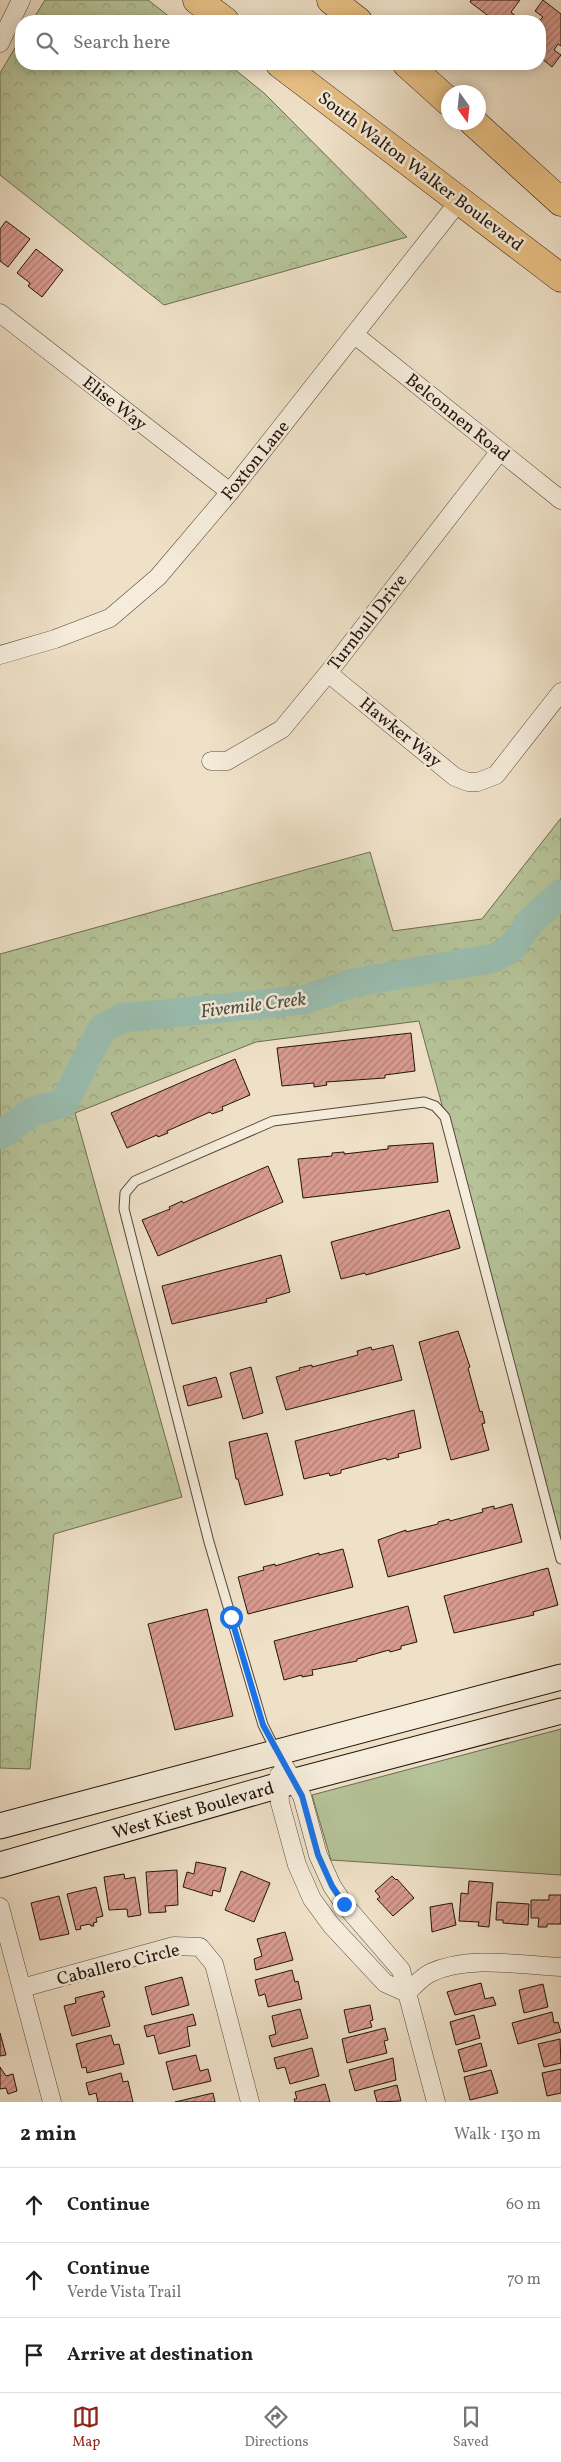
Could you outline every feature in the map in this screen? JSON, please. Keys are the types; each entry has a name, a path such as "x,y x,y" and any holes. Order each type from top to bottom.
{"main road":[{"path":"196,0 216,15"},
{"path":"331,0 350,15"},
{"name":"South Walton Walker Boulevard","path":"288,70 561,278"},
{"path":"414,70 441,95"},
{"path":"482,130 561,202"},
{"name":"West Kiest Boulevard","path":"0,1826 561,1677"},
{"name":"West Kiest Boulevard","path":"0,1866 286,1783 561,1711"}],"street":[{"path":"0,43 21,0"},
{"name":"Foxton Lane","path":"0,655 55,639 110,618 158,577 230,492 460,200"},
{"name":"Elise Way","path":"0,313 230,492"},
{"name":"Belconnen Road","path":"355,335 561,500"},
{"name":"Turnbull Drive","path":"211,760 227,760 282,729 328,673 500,451"},
{"name":"Hawker Way","path":"328,673 455,777 468,782 478,782 496,775 561,692"},
{"path":"276,1752 286,1783 302,1796 318,1855 332,1886 344,1904 401,1970 436,2102"},
{"path":"286,1783 280,1803 298,1865 312,1899 331,1925 386,1983 407,1993"},
{"path":"0,1907 52,2102"},
{"name":"Caballero Circle","path":"22,1988 174,1946 200,1947 214,1964 250,2102"},
{"path":"407,1993 429,1973 456,1965 494,1964 561,1967"}],"lane":[{"path":"276,1752 263,1725 209,1542 124,1208 125,1193 135,1181 273,1121 424,1102 435,1106 445,1117 561,1559"}],"green space":[{"path":"45,0 148,0 167,15 36,15"},
{"path":"15,48 15,70 235,70 264,93 407,237 164,305 0,175 0,73"},
{"path":"561,818 561,1540 419,1021 256,1042 75,1113 182,1497 54,1534 30,1769 0,1768 0,954 370,852 393,931 482,919"},
{"path":"561,1729 561,1875 331,1860 312,1795"}],"building":[{"path":"471,0 520,0 511,12 514,15 487,15 470,2"},
{"path":"543,0 561,14 561,46 558,44 554,50 561,55 552,67 546,62 546,15 540,15 535,11"},
{"path":"6,221 30,239 8,267 0,261 0,229"},
{"path":"36,249 63,270 42,297 28,286 30,283 17,273"},
{"path":"411,1033 415,1071 385,1075 385,1078 326,1082 327,1085 314,1087 314,1083 282,1086 277,1048"},
{"path":"235,1059 250,1095 222,1107 223,1110 212,1114 210,1112 167,1131 168,1133 158,1137 157,1135 127,1148 111,1113"},
{"path":"433,1143 438,1182 303,1198 298,1159 332,1156 332,1153 344,1152 344,1154 388,1149 388,1146"},
{"path":"268,1166 283,1202 158,1256 142,1220 170,1209 169,1207 182,1201 183,1203"},
{"path":"449,1210 460,1248 366,1275 365,1273 341,1279 331,1242"},
{"path":"281,1255 290,1292 266,1299 267,1302 172,1324 162,1286"},
{"path":"458,1331 470,1367 468,1368 480,1412 482,1411 485,1423 482,1424 489,1450 451,1460 419,1342"},
{"path":"393,1345 402,1380 286,1410 276,1377 300,1370 299,1368 312,1365 312,1367 358,1355 357,1351 371,1347 372,1350"},
{"path":"251,1367 263,1413 243,1419 230,1373"},
{"path":"216,1377 222,1397 188,1406 183,1386"},
{"path":"414,1410 421,1448 398,1454 399,1457 387,1460 386,1458 341,1470 341,1473 330,1476 329,1473 304,1479 295,1441"},
{"path":"267,1433 283,1495 245,1505 238,1479 236,1479 229,1442"},
{"path":"512,1504 522,1542 388,1577 378,1540 406,1530 406,1532 438,1524 438,1522 449,1519 450,1521 483,1512 482,1509 494,1506 494,1509"},
{"path":"343,1549 353,1587 248,1614 238,1577 264,1570 263,1567 275,1564 275,1566 319,1553 319,1555"},
{"path":"548,1568 558,1605 533,1612 534,1615 454,1633 444,1596"},
{"path":"408,1606 417,1642 401,1646 401,1649 390,1652 389,1650 357,1659 357,1661 312,1670 313,1675 302,1677 302,1675 284,1680 274,1641"},
{"path":"207,1609 233,1716 175,1730 148,1624"},
{"path":"196,1862 226,1868 220,1892 213,1890 212,1896 183,1887 187,1872 194,1874"},
{"path":"177,1870 178,1905 165,1906 166,1912 149,1913 146,1872"},
{"path":"241,1871 270,1883 254,1922 225,1910"},
{"path":"124,1874 125,1879 135,1877 141,1915 128,1917 127,1909 109,1910 104,1877"},
{"path":"392,1876 414,1898 393,1916 377,1899 380,1897 375,1891"},
{"path":"469,1881 493,1883 489,1927 478,1926 479,1922 459,1921 461,1893 468,1894"},
{"path":"96,1887 103,1916 96,1918 97,1922 93,1923 94,1926 90,1924 80,1926 81,1929 76,1930 67,1894"},
{"path":"549,1895 561,1895 561,1924 547,1924 547,1927 538,1927 539,1918 531,1918 531,1900 549,1900"},
{"path":"59,1896 69,1934 40,1940 31,1903"},
{"path":"497,1902 529,1904 528,1925 503,1923 503,1920 496,1920"},
{"path":"452,1903 456,1925 432,1932 430,1907"},
{"path":"285,1932 293,1960 256,1970 254,1959 262,1956 257,1939"},
{"path":"292,1970 295,1982 298,1981 302,1999 268,2007 265,1994 259,1996 255,1980"},
{"path":"182,1977 189,2005 152,2015 145,1987"},
{"path":"481,1983 485,1999 493,1997 496,2005 455,2015 447,1992"},
{"path":"543,1984 548,2007 524,2013 519,1990"},
{"path":"103,1991 105,1997 102,1998 110,2026 72,2036 64,2006 76,2003 75,1998"},
{"path":"370,2005 373,2020 370,2021 372,2027 349,2033 344,2010"},
{"path":"300,2009 308,2038 272,2047 269,2036 276,2034 272,2016"},
{"path":"552,2012 554,2023 558,2022 561,2032 518,2044 512,2023"},
{"path":"193,2014 196,2025 187,2027 190,2046 159,2054 154,2035 147,2037 144,2026"},
{"path":"474,2015 480,2038 456,2045 450,2022"},
{"path":"385,2028 388,2040 384,2041 387,2053 347,2063 342,2039"},
{"path":"0,2033 6,2055 0,2056"},
{"path":"111,2035 114,2045 119,2044 124,2064 87,2073 86,2067 82,2068 76,2044"},
{"path":"560,2039 561,2063 544,2067 538,2044"},
{"path":"481,2043 487,2066 464,2072 458,2050"},
{"path":"312,2048 319,2076 290,2084 285,2067 277,2069 274,2058"},
{"path":"196,2055 200,2071 208,2069 211,2081 173,2090 166,2062"},
{"path":"393,2058 396,2080 355,2091 349,2070"},
{"path":"0,2067 6,2076 13,2074 17,2091 8,2094 6,2088 0,2089"},
{"path":"561,2069 561,2093 547,2096 542,2073"},
{"path":"491,2070 498,2093 470,2100 464,2077"},
{"path":"121,2073 123,2082 128,2081 133,2102 98,2102 96,2093 89,2095 86,2083"},
{"path":"325,2084 330,2102 295,2102 294,2099 297,2099 295,2092"},
{"path":"397,2085 401,2101 377,2102 374,2091"},
{"path":"213,2093 215,2102 175,2102"}],"waterway":[{"name":"Fivemile Creek","path":"0,1135 34,1111 64,1103 102,1029 122,1018 304,1000 352,983 495,958 512,947 531,921 561,894"}],"route":[{"path":"231,1617 263,1725 276,1752 302,1796 318,1855 332,1886 344,1904"}]}
